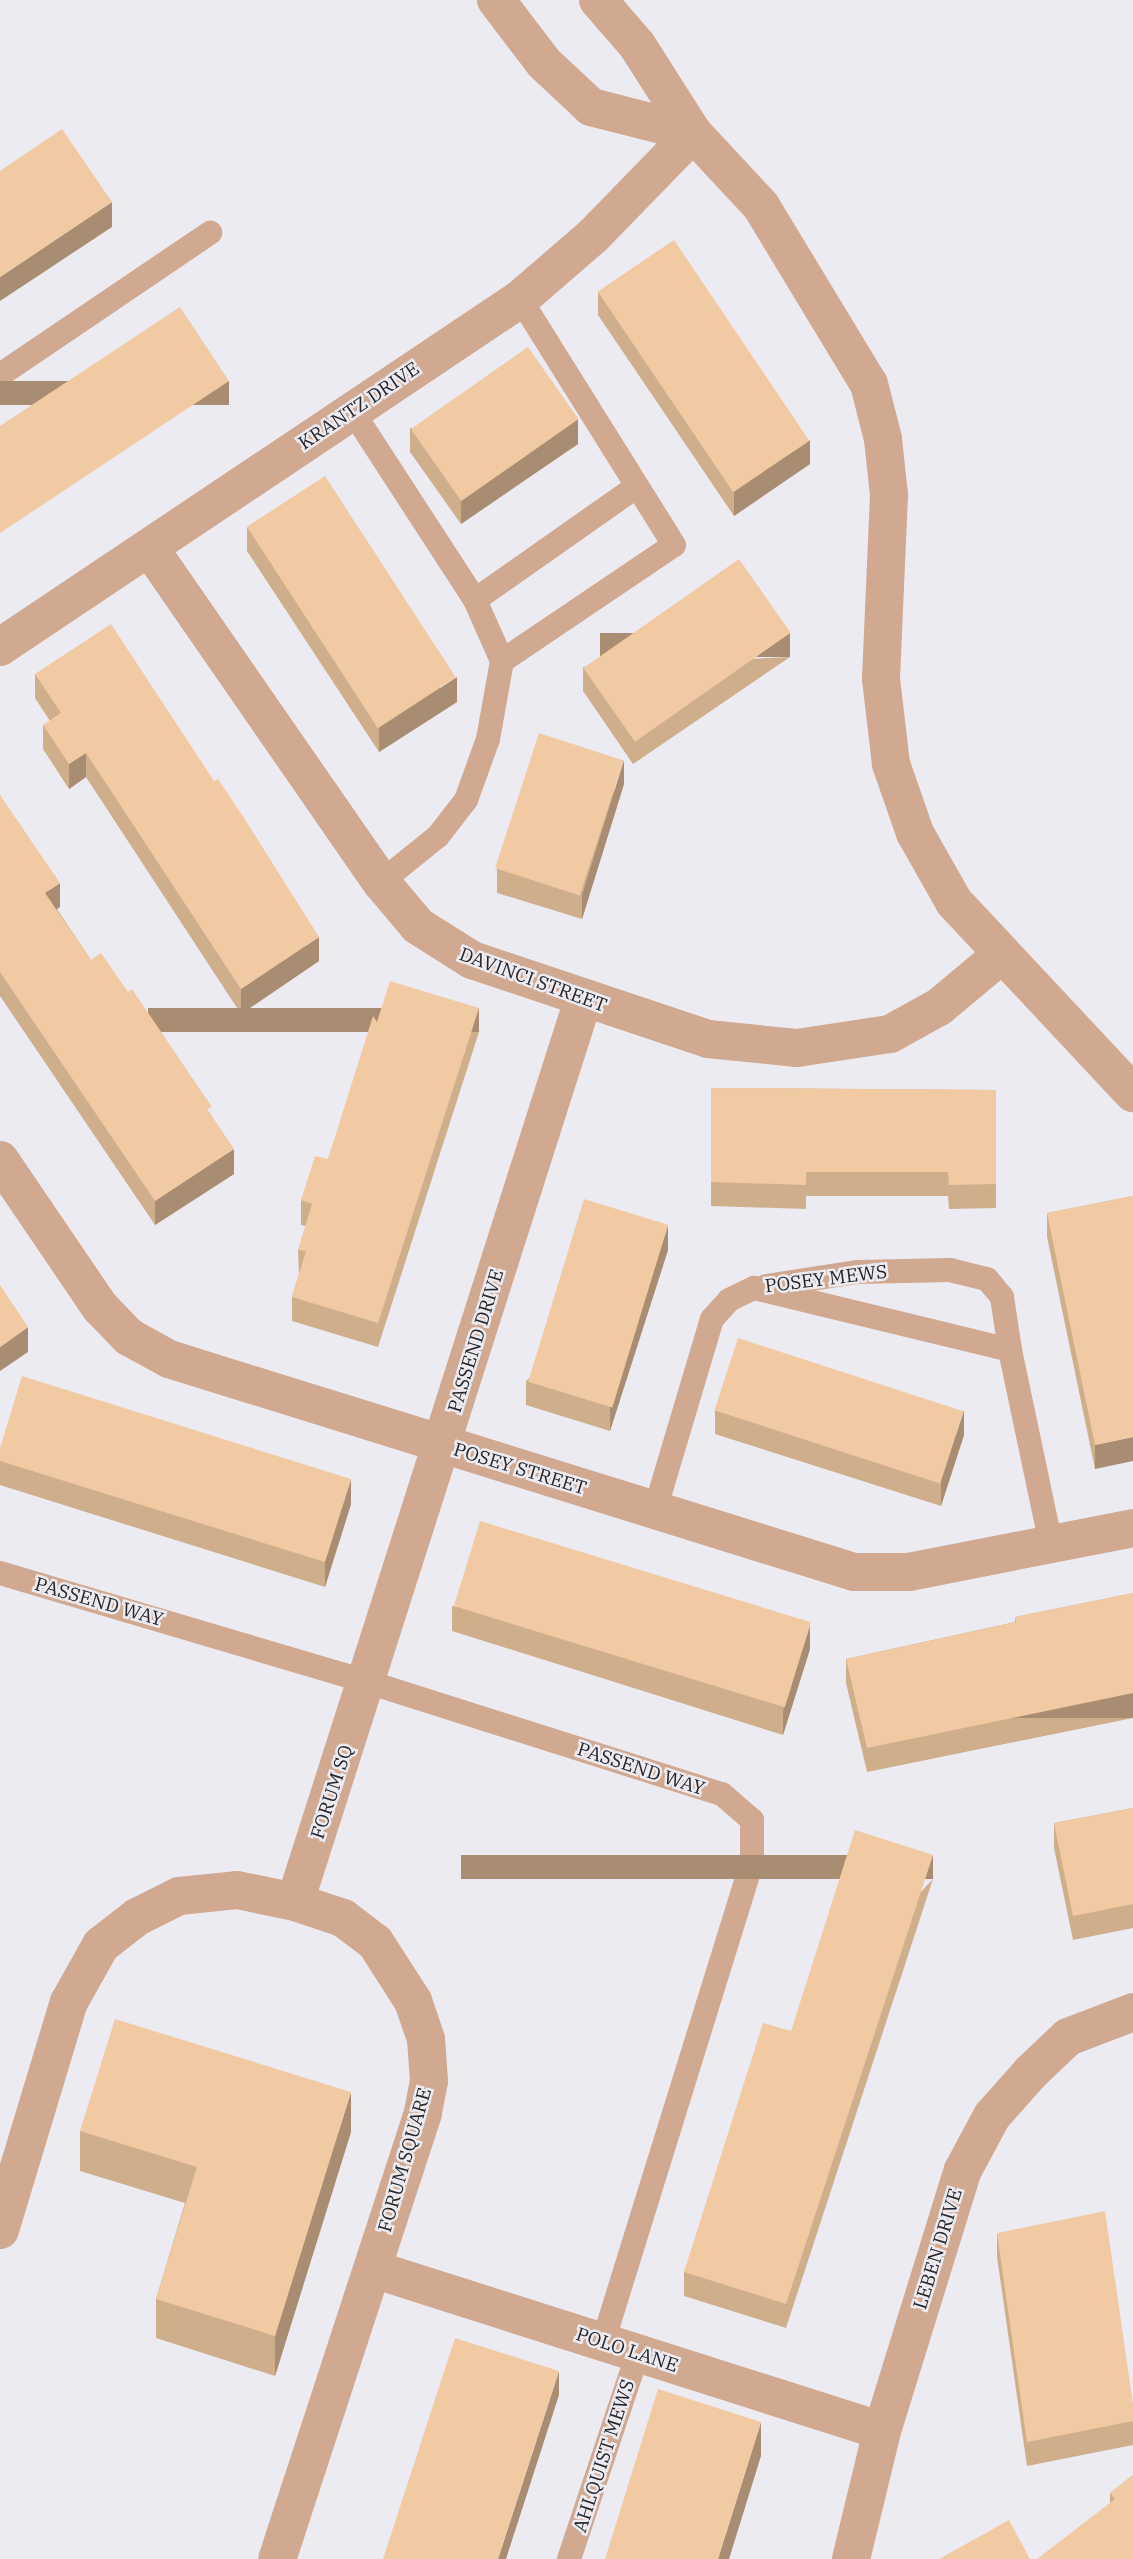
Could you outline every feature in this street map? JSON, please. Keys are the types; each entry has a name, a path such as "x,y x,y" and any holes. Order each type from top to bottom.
{"street":[{"path":"496,0 544,63 591,107 693,133"},
{"path":"598,0 637,45 693,133 761,206 869,384 883,439 889,495 881,679 891,764 915,832 954,902 1000,956 1133,1093"},
{"name":"KRANTZ DRIVE","path":"0,648 151,550 351,409 520,299 593,236 693,133"},
{"name":"DAVINCI STREET","path":"151,550 381,882 418,926 440,944 583,1000 708,1039 797,1048 890,1034 939,1007 1000,956"},
{"name":"PASSEND DRIVE","path":"368,1682 583,1000"},
{"name":"POSEY STREET","path":"0,1160 100,1307 129,1337 169,1359 854,1572 909,1572 1133,1528"},
{"name":"FORUM SQ","path":"295,1902 368,1682"},
{"name":"FORUM SQUARE","path":"0,2230 12,2149 69,2002 101,1945 137,1917 179,1896 237,1890 295,1902 344,1918 374,1942 413,2001 426,2039 429,2081 423,2113 277,2559"},
{"name":"LEBEN DRIVE","path":"851,2559 882,2431 963,2170 992,2116 1069,2037 1132,2016"},
{"name":"POLO LANE","path":"373,2269 882,2431"}],"lane":[{"path":"0,375 210,233"},
{"path":"502,661 674,545 520,299"},
{"path":"351,409 475,600 502,661 488,739 466,800 438,836 381,882"},
{"path":"475,600 636,487"},
{"name":"POSEY MEWS","path":"655,1510 712,1319 729,1300 754,1288 858,1272 950,1270 987,1279 1002,1297 1010,1350 1051,1544"},
{"name":"POSEY MEWS","path":"754,1288 1010,1350"},
{"name":"PASSEND WAY","path":"0,1573 368,1682 722,1794 752,1819 752,1862 621,2348"},
{"name":"AHLQUIST MEWS","path":"569,2559 621,2348"}],"building":[{"path":"62,129 112,202 0,277 0,171"},
{"path":"674,240 809,441 733,492 598,291"},
{"path":"180,307 229,381 0,533 0,426"},
{"path":"528,347 578,419 461,501 411,429"},
{"path":"325,476 456,677 378,728 247,527"},
{"path":"739,559 791,633 635,742 583,668"},
{"path":"111,624 214,781 218,779 244,818 319,937 241,989 86,753 69,764 43,725 61,713 35,674"},
{"path":"539,733 624,761 580,896 495,868"},
{"path":"0,795 60,883 45,893 91,960 101,953 128,992 132,989 212,1107 207,1109 234,1149 155,1201 0,972"},
{"path":"390,981 479,1008 378,1323 292,1297 306,1251 298,1250 312,1204 301,1200 315,1156 328,1159 373,1016 377,1022"},
{"path":"711,1088 996,1090 996,1184 949,1185 948,1172 806,1172 806,1185 711,1182"},
{"path":"1133,1196 1133,1437 1095,1445 1047,1213"},
{"path":"584,1199 668,1225 612,1407 528,1382"},
{"path":"0,1285 28,1327 0,1347"},
{"path":"738,1338 963,1411 940,1484 715,1410"},
{"path":"22,1376 351,1479 325,1562 0,1461 0,1448"},
{"path":"480,1521 811,1622 785,1707 454,1606"},
{"path":"1133,1593 1133,1693 867,1748 846,1659 1016,1622 1015,1617"},
{"path":"1133,1808 1133,1904 1073,1916 1054,1823"},
{"path":"855,1830 933,1855 786,2304 684,2272 763,2023 791,2031"},
{"path":"115,2019 351,2092 275,2336 156,2299 197,2167 80,2131"},
{"path":"1105,2211 1133,2404 1133,2421 1027,2442 997,2233"},
{"path":"455,2338 559,2371 498,2559 383,2559"},
{"path":"658,2389 761,2422 718,2559 605,2559"},
{"path":"1133,2475 1133,2559 1037,2559 1115,2499 1110,2493"},
{"path":"1009,2520 1030,2559 939,2559"}]}
